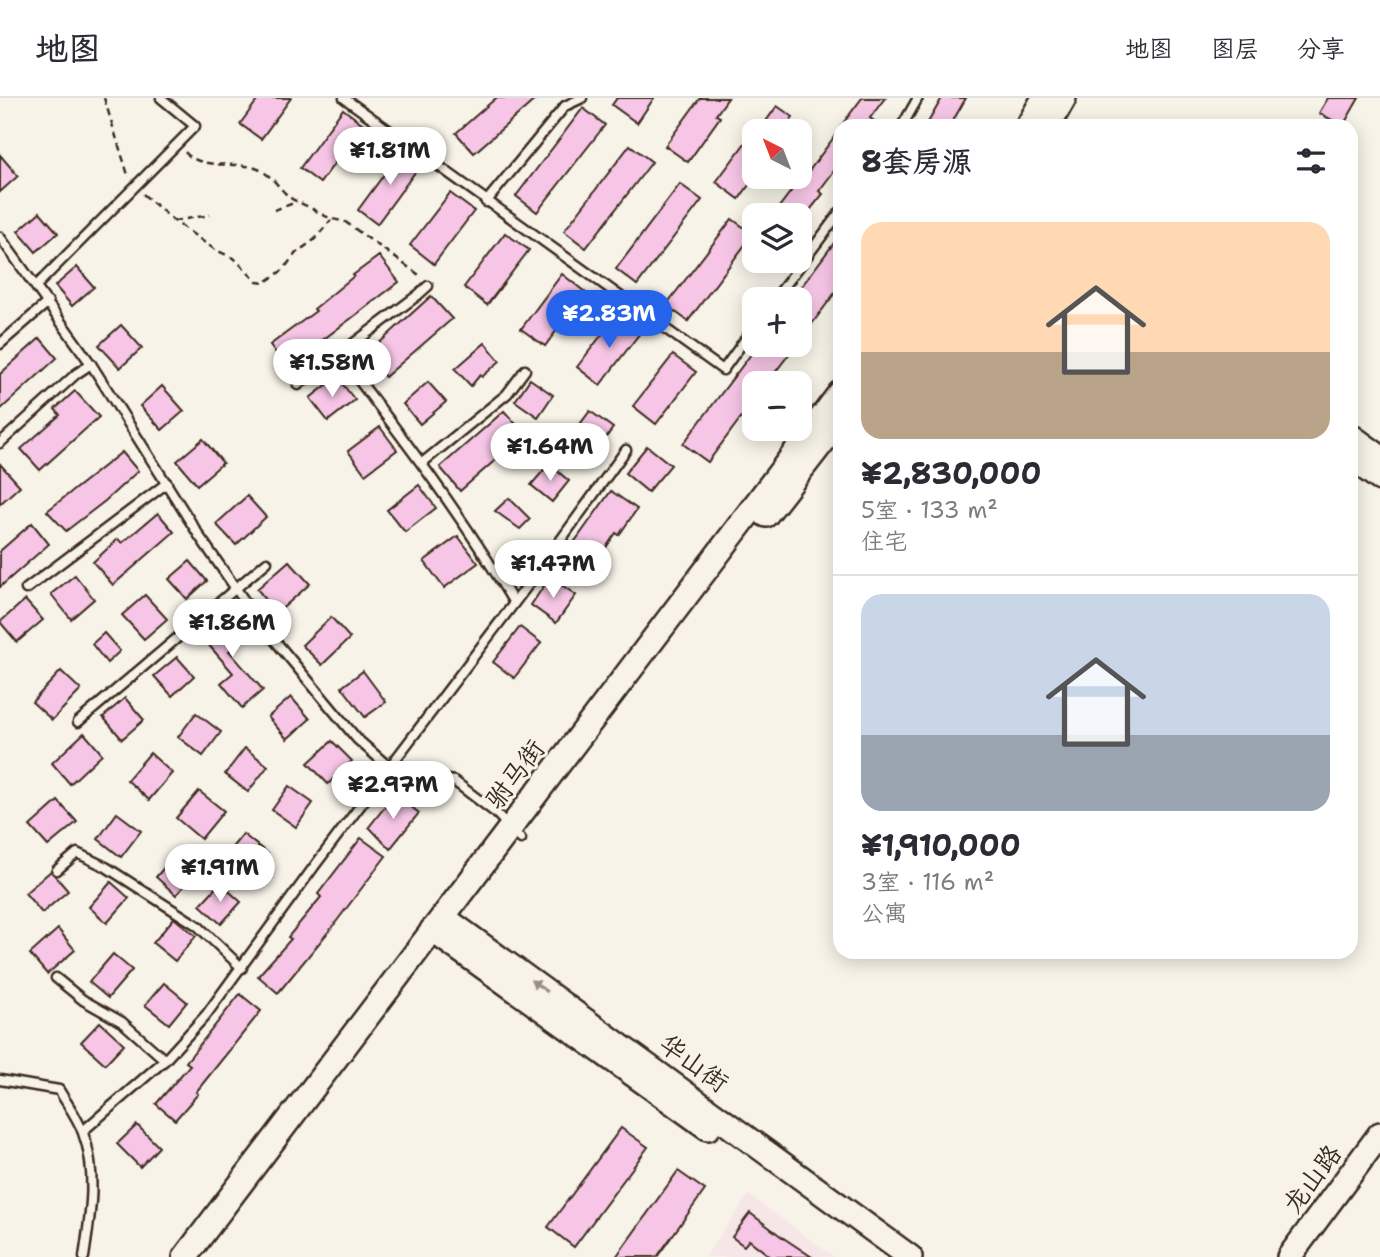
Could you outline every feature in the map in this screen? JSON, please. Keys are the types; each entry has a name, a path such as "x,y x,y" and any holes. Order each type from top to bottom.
{"main road":[{"path":"1032,119 1044,98"},
{"path":"1052,119 1064,98"},
{"name":"驸马街","path":"205,1257 444,928 833,402"},
{"name":"驸马街","path":"515,833 833,429"},
{"path":"1358,441 1380,457"},
{"path":"1358,463 1380,479"},
{"name":"驸马街","path":"185,1257 444,928"},
{"name":"华山街","path":"444,928 651,1086 884,1257"},
{"name":"华山街","path":"444,928 910,1257"},
{"name":"龙山路","path":"1289,1257 1380,1134"}],"lane":[{"path":"36,286 195,126 161,98"},
{"path":"344,98 723,370 742,344"},
{"path":"486,202 565,106 582,98"},
{"path":"906,119 918,98"},
{"path":"784,287 833,221"},
{"path":"0,237 91,364 200,537 257,619 357,739 390,768 454,781 474,794 515,833"},
{"path":"298,385 428,286"},
{"path":"0,344 48,302"},
{"path":"339,354 422,463 490,562 514,603"},
{"path":"0,443 76,374 91,364"},
{"path":"422,463 507,394 525,370"},
{"path":"83,1132 165,1060 206,1015 626,450"},
{"path":"26,589 167,483"},
{"path":"78,722 267,562"},
{"path":"57,870 77,853 106,867 198,926 242,968"},
{"path":"56,978 83,1000 122,1022 165,1060"},
{"path":"0,1080 59,1090 83,1132 91,1164 90,1218 84,1257"}],"path":[{"path":"104,98 121,155 135,187 174,221 214,249 235,259 257,282 264,283 283,270 296,253 314,240 331,220"},
{"path":"177,144 189,157 205,163 231,163 256,168 272,177 285,193 297,202 331,220 344,221 421,277 428,286"},
{"path":"274,210 297,202"},
{"path":"174,221 210,215"}],"shaded area":[{"path":"749,1195 834,1257 705,1257"}],"building":[{"path":"259,98 291,98 261,139 240,124"},
{"path":"496,98 537,98 474,153 456,133"},
{"path":"617,98 654,98 637,123 612,105"},
{"path":"700,98 728,98 716,115 720,117 688,162 665,146"},
{"path":"862,98 885,98 871,119 846,119"},
{"path":"942,98 966,98 954,119 930,119"},
{"path":"1328,98 1359,98 1347,119 1330,119 1319,113"},
{"path":"777,106 793,117 792,119 768,119"},
{"path":"583,108 605,125 537,212 516,196"},
{"path":"343,109 363,124 320,183 300,168"},
{"path":"833,138 833,172 819,191 823,194 812,208 812,203 782,203 793,189 812,189 812,167"},
{"path":"630,145 652,162 586,248 564,231"},
{"path":"742,147 742,189 746,189 739,199 716,182"},
{"path":"402,150 421,164 377,224 358,210"},
{"path":"0,155 18,176 0,192"},
{"path":"680,184 702,200 637,285 616,269"},
{"path":"450,193 474,211 434,264 410,245"},
{"path":"40,212 58,233 36,252 18,231"},
{"path":"732,219 742,226 742,249 688,321 666,305"},
{"path":"505,233 529,250 487,305 464,287"},
{"path":"833,244 833,295 812,324 812,287 801,287"},
{"path":"379,256 399,282 287,367 270,345 316,311 314,309"},
{"path":"77,267 94,287 72,306 55,286"},
{"path":"562,274 585,292 545,346 521,329"},
{"path":"431,296 452,319 385,377 366,355"},
{"path":"617,315 640,333 600,385 577,367"},
{"path":"121,325 142,348 120,368 99,345"},
{"path":"40,338 57,358 0,410 0,374"},
{"path":"485,343 500,361 482,377 480,375 471,386 455,369"},
{"path":"673,355 696,372 656,424 633,406"},
{"path":"749,357 787,357 776,371 742,371 742,416 708,462 683,444"},
{"path":"337,377 355,400 328,421 310,398"},
{"path":"530,379 553,395 538,417 515,401"},
{"path":"428,382 446,402 420,424 403,404"},
{"path":"162,386 184,411 162,430 140,406"},
{"path":"75,391 99,417 40,470 21,449 60,415 55,409"},
{"path":"504,411 525,434 460,491 440,467"},
{"path":"590,411 613,428 588,462 565,444"},
{"path":"380,427 397,450 365,474 348,451"},
{"path":"203,439 223,463 197,485 177,461"},
{"path":"647,446 671,465 648,492 625,473"},
{"path":"122,452 138,471 66,531 47,511"},
{"path":"0,464 20,486 0,504"},
{"path":"549,464 569,481 552,502 531,485"},
{"path":"419,485 436,508 405,532 387,510"},
{"path":"611,491 637,509 619,535 616,533 587,575 563,558"},
{"path":"247,496 266,517 236,545 216,524"},
{"path":"509,498 530,519 520,529 495,511"},
{"path":"158,513 174,532 113,585 93,562 118,539 122,543"},
{"path":"32,523 49,544 0,587 0,551"},
{"path":"458,536 478,563 444,588 424,561"},
{"path":"190,561 207,581 187,599 169,579"},
{"path":"289,561 310,584 277,613 257,589"},
{"path":"75,575 94,599 71,619 51,594"},
{"path":"550,577 576,595 556,623 531,605"},
{"path":"145,595 167,619 144,639 122,615"},
{"path":"25,600 43,620 17,642 0,622"},
{"path":"230,612 249,635 229,651 263,690 242,708 221,683 233,673 201,636"},
{"path":"331,617 350,638 322,665 302,645"},
{"path":"520,627 541,643 514,678 493,662"},
{"path":"104,633 120,651 107,663 92,644"},
{"path":"177,657 194,676 172,696 154,676"},
{"path":"61,671 81,690 52,720 32,702"},
{"path":"363,671 386,702 365,717 342,687"},
{"path":"291,697 310,719 287,739 268,717"},
{"path":"125,698 144,720 122,739 103,717"},
{"path":"196,713 221,732 203,756 178,737"},
{"path":"84,733 102,754 70,784 52,763"},
{"path":"332,741 352,761 328,784 308,763"},
{"path":"245,748 268,766 248,792 225,774"},
{"path":"150,753 172,773 149,800 127,780"},
{"path":"289,786 313,803 296,827 272,810"},
{"path":"199,791 224,811 201,839 176,818"},
{"path":"395,794 419,813 390,849 369,827"},
{"path":"58,801 77,822 48,846 30,826"},
{"path":"117,813 141,831 121,857 98,839"},
{"path":"243,834 268,854 250,877 225,856"},
{"path":"361,838 386,856 278,993 258,976 291,939 288,937 321,897 318,894"},
{"path":"176,854 197,872 176,895 156,877"},
{"path":"51,871 68,891 42,913 25,893"},
{"path":"111,882 129,898 107,923 89,907"},
{"path":"220,883 241,902 221,924 200,905"},
{"path":"174,918 196,936 175,961 153,943"},
{"path":"58,929 75,950 47,974 30,954"},
{"path":"113,954 132,970 108,998 89,982"},
{"path":"164,983 187,1002 169,1024 145,1005"},
{"path":"240,994 261,1011 175,1120 156,1104 190,1065 186,1062"},
{"path":"100,1022 124,1044 105,1064 81,1042"},
{"path":"137,1125 159,1147 140,1167 117,1144"},
{"path":"621,1128 648,1147 574,1247 548,1227"},
{"path":"678,1171 705,1190 657,1257 616,1257"},
{"path":"750,1213 812,1257 771,1257 749,1240 744,1246 732,1237"}]}
